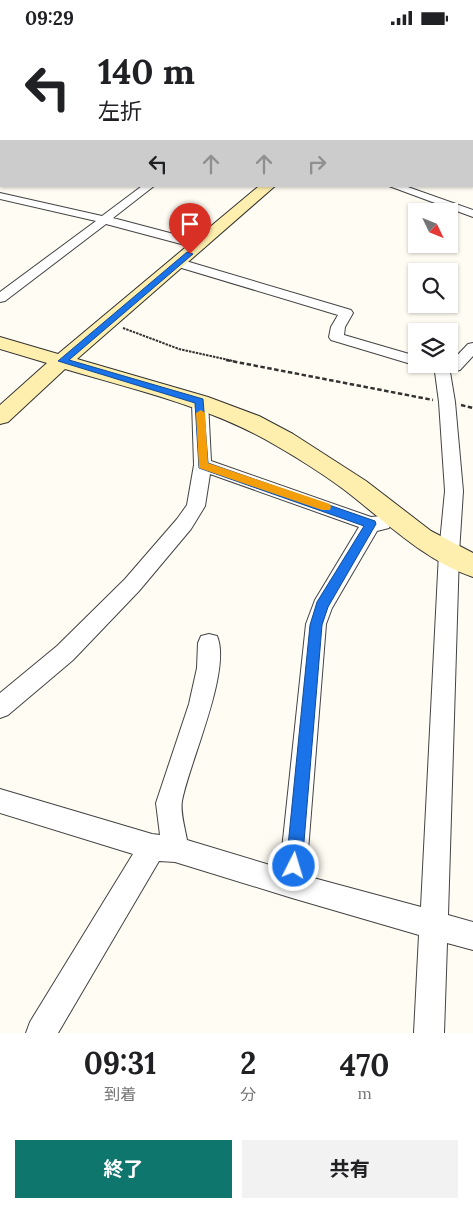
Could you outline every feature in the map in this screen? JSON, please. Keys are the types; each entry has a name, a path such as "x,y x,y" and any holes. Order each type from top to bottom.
{"main road":[{"path":"0,417 62,361 267,187"},
{"path":"0,343 200,401 251,421 285,439 357,487 422,538 473,566"}],"street":[{"path":"3,199 21,187"},
{"path":"0,298 148,187"},
{"path":"397,187 470,210"},
{"path":"3,199 103,219 200,245"},
{"path":"179,263 346,313 338,327 336,337 408,359"},
{"path":"458,364 473,347"},
{"path":"430,1033 449,553 454,491 447,402 437,373"},
{"path":"0,707 65,653 132,585 184,524 196,506 203,465 200,401"},
{"path":"203,465 371,524 404,523"},
{"path":"292,885 316,625 322,606 371,524"},
{"path":"41,1033 164,848 169,803 200,704 208,668 209,643"},
{"path":"0,801 473,936"}],"path":[{"path":"118,327 180,349 210,357 473,408"}],"slow traffic":[{"path":"201,413 203,465 326,507"}],"route":[{"path":"190,254 62,361 200,401 203,465 371,524 322,606 316,625 294,866"}]}
